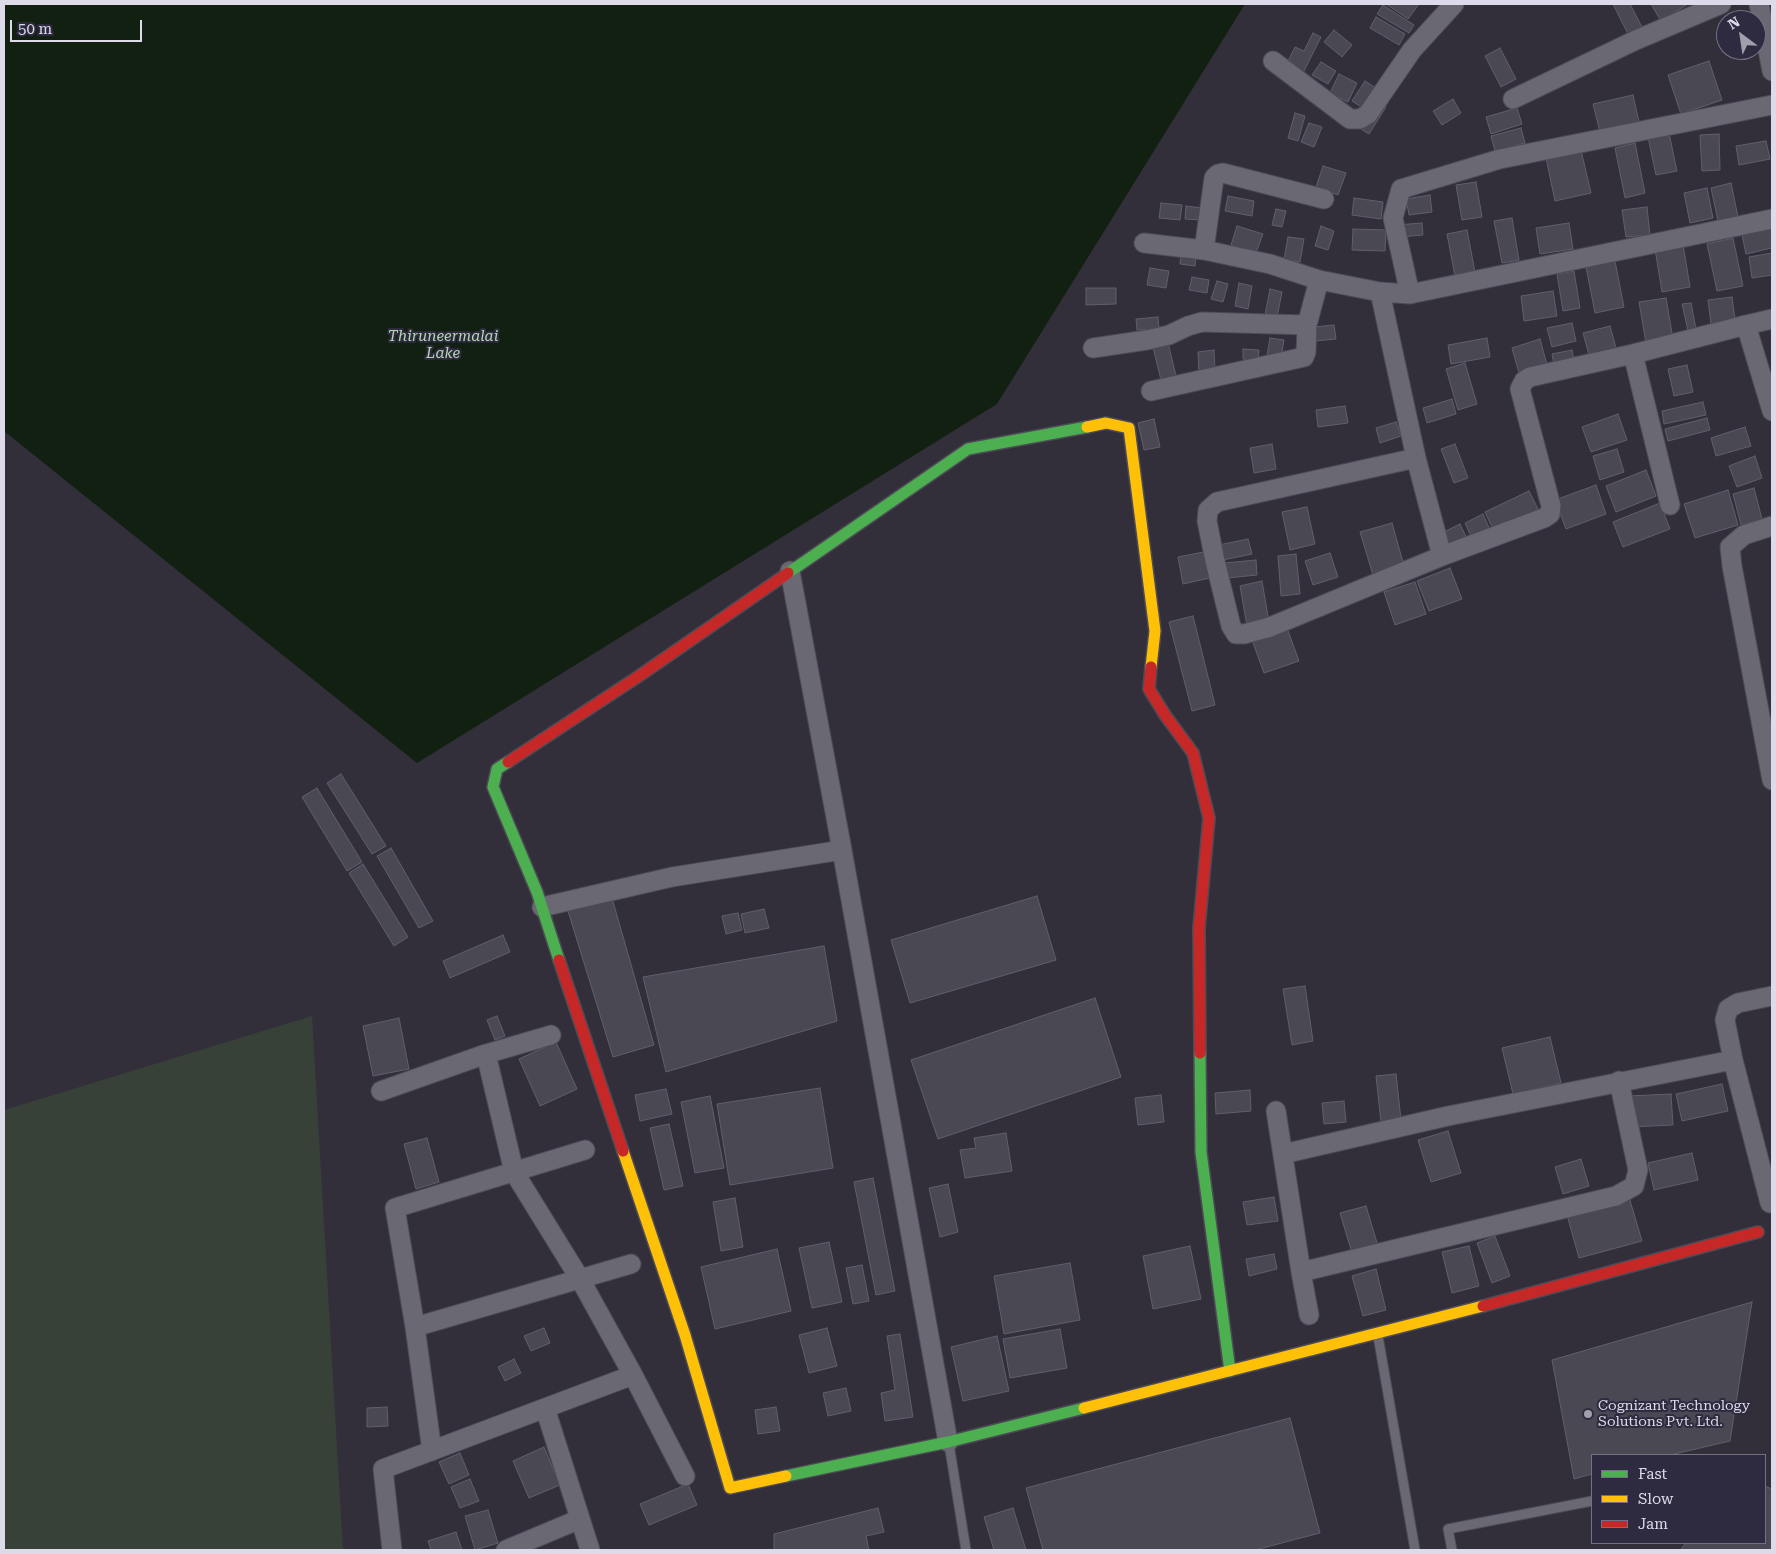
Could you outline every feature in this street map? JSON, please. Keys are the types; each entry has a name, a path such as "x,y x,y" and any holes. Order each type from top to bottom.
{"street":[{"path":"1273,61 1350,118 1360,118 1368,114 1412,50 1454,4"},
{"path":"1514,99 1636,40 1721,4"},
{"path":"1760,4 1772,71"},
{"path":"1410,294 1405,279 1393,218 1401,189 1500,159 1772,105"},
{"path":"1204,250 1214,178 1218,174 1223,172 1324,198"},
{"path":"1144,243 1204,250 1270,264 1320,280 1380,292 1410,294 1772,219"},
{"path":"1151,391 1299,359 1304,356 1306,352 1307,325 1320,280"},
{"path":"1380,292 1416,458 1442,556"},
{"path":"1416,458 1217,502 1208,510 1207,522 1231,626 1236,634 1244,634 1270,627 1550,514 1551,506 1520,389 1530,377 1633,354 1772,319"},
{"path":"1093,348 1169,335 1202,322 1307,325"},
{"path":"1746,325 1772,411"},
{"path":"1633,354 1670,505"},
{"path":"1230,1371 1201,1152 1199,928 1209,818 1193,753 1164,715 1149,689 1155,631 1129,428 1106,424 968,449 638,676 496,769 493,787 542,907 566,984 685,1335 730,1488 948,1442 1230,1371 1378,1333 1758,1232"},
{"path":"1772,526 1744,535 1730,547 1772,780"},
{"path":"790,571 948,1442"},
{"path":"542,907 672,877 842,850"},
{"path":"1770,1203 1724,1020 1728,1009 1738,1003 1772,996"},
{"path":"381,1091 486,1054 551,1035"},
{"path":"486,1054 514,1172 580,1279 634,1375 685,1476"},
{"path":"1283,1154 1448,1116 1733,1060"},
{"path":"1301,1272 1616,1196 1634,1186 1638,1170 1619,1081"},
{"path":"1276,1111 1309,1315"},
{"path":"432,1451 395,1208 585,1150"},
{"path":"414,1327 631,1264"},
{"path":"392,1550 383,1469 634,1375"},
{"path":"545,1408 590,1550"},
{"path":"506,1550 580,1519"}],"lane":[{"path":"1378,1333 1416,1550"},
{"path":"948,1442 966,1550"},
{"path":"1452,1550 1448,1529 1591,1501"}],"shaded area":[{"path":"312,1016 343,1550 4,1550 4,1110"}],"water":[{"name":"Thiruneermalai Lake","path":"4,4 1245,4 997,404 417,763 4,431"}],"building":[{"path":"1386,4 1419,4 1408,19"},
{"path":"1613,4 1630,4 1643,29 1629,36"},
{"path":"1651,4 1688,4 1661,21"},
{"path":"1383,5 1414,25 1409,33 1377,14"},
{"path":"1376,17 1405,34 1399,45 1370,28"},
{"path":"1334,30 1352,45 1342,57 1324,42"},
{"path":"1313,33 1321,37 1303,73 1286,65 1295,47 1304,51"},
{"path":"1500,48 1516,79 1501,87 1485,56"},
{"path":"1709,61 1722,100 1681,114 1668,75"},
{"path":"1321,62 1336,71 1328,84 1312,75"},
{"path":"1339,74 1357,83 1348,102 1330,93"},
{"path":"1365,81 1379,90 1366,110 1352,101"},
{"path":"1633,95 1639,122 1600,132 1593,104"},
{"path":"1453,99 1461,113 1442,125 1433,111"},
{"path":"1378,102 1386,107 1369,134 1361,129"},
{"path":"1517,108 1522,124 1491,134 1486,117"},
{"path":"1295,113 1305,116 1298,141 1288,138"},
{"path":"1309,123 1322,127 1314,147 1301,142"},
{"path":"1521,128 1525,143 1495,151 1491,136"},
{"path":"1669,133 1677,171 1656,175 1648,137"},
{"path":"1719,134 1720,170 1702,171 1700,135"},
{"path":"1766,141 1770,159 1739,165 1736,146"},
{"path":"1635,143 1645,193 1625,198 1615,148"},
{"path":"1581,150 1591,193 1555,201 1546,158"},
{"path":"1323,166 1346,173 1338,195 1316,187"},
{"path":"1476,182 1482,217 1462,220 1456,185"},
{"path":"1731,183 1738,217 1718,221 1711,188"},
{"path":"1707,188 1713,218 1690,223 1684,193"},
{"path":"1430,195 1432,212 1409,215 1406,199"},
{"path":"1228,196 1254,201 1252,216 1225,211"},
{"path":"1354,198 1383,202 1381,219 1352,215"},
{"path":"1161,203 1182,205 1180,220 1159,218"},
{"path":"1186,206 1202,208 1201,220 1185,219"},
{"path":"1647,207 1650,235 1626,237 1622,210"},
{"path":"1276,209 1286,211 1282,227 1272,225"},
{"path":"1512,218 1519,260 1502,263 1494,221"},
{"path":"1422,223 1423,235 1399,237 1397,225"},
{"path":"1569,223 1573,249 1540,254 1536,228"},
{"path":"1237,226 1263,234 1256,253 1231,245"},
{"path":"1321,226 1334,231 1328,250 1315,246"},
{"path":"1772,228 1772,248 1746,254 1742,235"},
{"path":"1353,229 1386,230 1385,251 1352,250"},
{"path":"1467,230 1475,272 1455,276 1447,234"},
{"path":"1288,237 1304,239 1300,262 1284,259"},
{"path":"1733,238 1743,286 1717,291 1707,244"},
{"path":"1683,244 1690,287 1662,292 1655,249"},
{"path":"1181,253 1196,255 1195,266 1180,264"},
{"path":"1772,253 1772,275 1752,278 1749,257"},
{"path":"1614,256 1624,307 1595,313 1585,262"},
{"path":"1150,268 1169,271 1166,288 1147,285"},
{"path":"1574,271 1580,308 1563,311 1557,274"},
{"path":"1192,277 1209,280 1207,293 1189,290"},
{"path":"1217,281 1228,284 1223,302 1211,299"},
{"path":"1239,283 1252,286 1248,309 1235,306"},
{"path":"1086,288 1116,288 1116,304 1086,305"},
{"path":"1270,289 1282,292 1276,322 1264,320"},
{"path":"1553,291 1557,316 1524,321 1521,296"},
{"path":"1732,297 1735,320 1711,324 1708,300"},
{"path":"1666,298 1673,339 1646,343 1639,302"},
{"path":"1691,303 1697,334 1689,335 1682,304"},
{"path":"1158,317 1159,329 1137,330 1136,319"},
{"path":"1572,323 1576,341 1552,347 1547,328"},
{"path":"1334,325 1336,339 1315,341 1314,327"},
{"path":"1610,326 1618,355 1591,362 1583,333"},
{"path":"1270,338 1284,340 1281,358 1267,356"},
{"path":"1487,338 1490,357 1451,364 1448,345"},
{"path":"1540,339 1547,365 1519,373 1512,348"},
{"path":"1168,343 1177,380 1162,384 1153,347"},
{"path":"1243,349 1259,350 1258,361 1243,359"},
{"path":"1214,350 1215,372 1199,373 1198,352"},
{"path":"1572,350 1575,365 1555,370 1552,354"},
{"path":"1465,363 1477,404 1458,410 1446,369"},
{"path":"1687,365 1693,392 1674,396 1668,369"},
{"path":"1452,399 1456,414 1427,423 1423,408"},
{"path":"1703,402 1706,415 1664,424 1662,411"},
{"path":"1345,406 1348,423 1318,427 1316,410"},
{"path":"1618,414 1627,440 1591,452 1582,427"},
{"path":"1707,418 1710,430 1668,441 1665,429"},
{"path":"1154,419 1160,447 1144,450 1138,423"},
{"path":"1396,422 1401,436 1380,443 1376,428"},
{"path":"1745,427 1751,446 1716,456 1711,438"},
{"path":"1272,444 1276,469 1254,473 1250,448"},
{"path":"1455,444 1468,478 1454,483 1441,449"},
{"path":"1617,449 1624,472 1600,480 1593,456"},
{"path":"1755,456 1762,478 1737,487 1729,466"},
{"path":"1646,470 1656,496 1616,512 1606,486"},
{"path":"1596,485 1606,514 1566,529 1555,500"},
{"path":"1754,488 1762,519 1741,525 1733,494"},
{"path":"1728,490 1738,525 1695,538 1684,504"},
{"path":"1529,491 1540,513 1495,534 1485,512"},
{"path":"1660,503 1670,529 1623,547 1613,522"},
{"path":"1307,507 1315,544 1290,550 1282,512"},
{"path":"1483,514 1491,532 1473,541 1465,523"},
{"path":"1392,523 1404,566 1373,575 1360,532"},
{"path":"1460,524 1469,543 1453,550 1444,532"},
{"path":"1248,539 1252,554 1223,560 1219,545"},
{"path":"1209,551 1214,577 1183,584 1178,557"},
{"path":"1330,553 1338,577 1313,585 1305,561"},
{"path":"1296,554 1300,594 1281,596 1278,556"},
{"path":"1256,560 1257,575 1227,578 1225,563"},
{"path":"1450,568 1462,599 1429,611 1417,581"},
{"path":"1262,581 1269,622 1247,626 1240,586"},
{"path":"1415,582 1426,614 1395,625 1384,592"},
{"path":"1193,616 1215,705 1192,711 1169,622"},
{"path":"1287,628 1299,661 1264,673 1252,640"},
{"path":"341,774 386,846 372,854 327,783"},
{"path":"317,788 362,862 347,871 302,797"},
{"path":"391,848 433,921 419,928 377,856"},
{"path":"363,864 408,937 394,946 349,873"},
{"path":"1037,896 1056,960 910,1003 891,940"},
{"path":"612,898 654,1045 613,1057 568,911"},
{"path":"764,909 769,928 745,933 741,914"},
{"path":"738,913 742,930 726,934 722,916"},
{"path":"503,935 510,952 450,978 443,961"},
{"path":"824,946 837,1021 666,1072 643,977"},
{"path":"1305,986 1313,1041 1292,1045 1283,989"},
{"path":"1095,998 1121,1077 938,1139 911,1060"},
{"path":"497,1016 505,1036 495,1040 487,1020"},
{"path":"399,1018 409,1069 373,1076 363,1026"},
{"path":"1550,1037 1561,1083 1513,1094 1502,1048"},
{"path":"556,1042 577,1089 540,1106 519,1059"},
{"path":"1396,1074 1401,1120 1381,1122 1376,1076"},
{"path":"1722,1084 1728,1111 1682,1121 1676,1094"},
{"path":"820,1088 833,1168 730,1185 717,1104"},
{"path":"666,1089 672,1114 640,1121 635,1095"},
{"path":"1250,1090 1251,1111 1216,1114 1215,1093"},
{"path":"1671,1094 1673,1125 1630,1127 1629,1096"},
{"path":"1161,1095 1164,1122 1138,1125 1135,1098"},
{"path":"710,1096 724,1168 695,1173 681,1102"},
{"path":"1344,1101 1346,1122 1324,1124 1322,1103"},
{"path":"669,1124 683,1186 664,1190 650,1128"},
{"path":"1448,1131 1461,1173 1431,1182 1418,1140"},
{"path":"1006,1133 1012,1171 965,1178 960,1150 976,1148 974,1138"},
{"path":"427,1138 439,1182 416,1189 404,1144"},
{"path":"1692,1153 1698,1180 1654,1190 1648,1163"},
{"path":"1581,1159 1589,1186 1563,1194 1555,1167"},
{"path":"873,1178 895,1291 876,1295 854,1182"},
{"path":"948,1184 958,1232 940,1237 929,1188"},
{"path":"1274,1197 1278,1221 1247,1225 1243,1202"},
{"path":"1629,1197 1642,1241 1579,1258 1567,1215"},
{"path":"735,1198 743,1247 721,1251 713,1202"},
{"path":"1366,1206 1378,1246 1352,1253 1340,1213"},
{"path":"1495,1236 1510,1276 1492,1283 1477,1243"},
{"path":"829,1242 842,1302 812,1308 799,1248"},
{"path":"1190,1246 1201,1299 1153,1309 1143,1256"},
{"path":"1469,1246 1479,1286 1452,1293 1442,1252"},
{"path":"777,1249 791,1311 715,1329 701,1267"},
{"path":"1274,1254 1277,1269 1249,1276 1246,1259"},
{"path":"1070,1263 1080,1320 1004,1334 994,1276"},
{"path":"862,1265 869,1301 853,1304 846,1268"},
{"path":"1376,1269 1386,1310 1363,1316 1352,1276"},
{"path":"1752,1302 1730,1441 1674,1454 1591,1454 1591,1474 1574,1479 1552,1360"},
{"path":"544,1328 550,1343 531,1351 524,1336"},
{"path":"827,1328 837,1366 809,1373 799,1335"},
{"path":"1060,1329 1067,1368 1010,1378 1003,1339"},
{"path":"900,1334 913,1417 885,1421 881,1393 895,1390 887,1336"},
{"path":"997,1336 1009,1391 963,1401 951,1347"},
{"path":"514,1359 521,1373 505,1381 498,1367"},
{"path":"846,1388 851,1411 828,1416 823,1393"},
{"path":"387,1407 388,1426 367,1427 367,1408"},
{"path":"776,1407 780,1431 758,1434 755,1410"},
{"path":"1290,1418 1320,1533 1255,1550 1043,1550 1026,1488"},
{"path":"544,1447 560,1485 529,1498 513,1461"},
{"path":"460,1453 469,1475 449,1484 439,1462"},
{"path":"470,1479 479,1501 460,1508 451,1487"},
{"path":"688,1484 697,1505 649,1525 640,1504"},
{"path":"1766,1486 1772,1489 1772,1550 1680,1550 1685,1544 1766,1544"},
{"path":"878,1508 884,1532 866,1536 869,1550 774,1550 774,1534"},
{"path":"1013,1508 1026,1550 994,1550 984,1517"},
{"path":"488,1510 498,1543 475,1550 465,1516"},
{"path":"456,1532 462,1550 431,1550 428,1541"}],"traffic: fast":[{"path":"788,573 968,449 1087,427"},
{"path":"508,762 497,769 493,787 537,892 559,960"},
{"path":"1200,1053 1201,1152 1230,1371"},
{"path":"786,1476 948,1442 1084,1408"}],"traffic: slow":[{"path":"1087,427 1106,423 1129,428 1155,631 1151,667"},
{"path":"623,1151 685,1335 730,1488 786,1476"},
{"path":"1084,1408 1483,1306"}],"traffic: jam":[{"path":"508,762 639,676 788,573"},
{"path":"1151,667 1149,689 1165,715 1193,753 1209,818 1199,928 1200,1053"},
{"path":"559,960 623,1151"},
{"path":"1483,1306 1758,1232"}],"place":[{"name":"Cognizant Technology Solutions Pvt. Ltd.","path":"1588,1414"}]}
